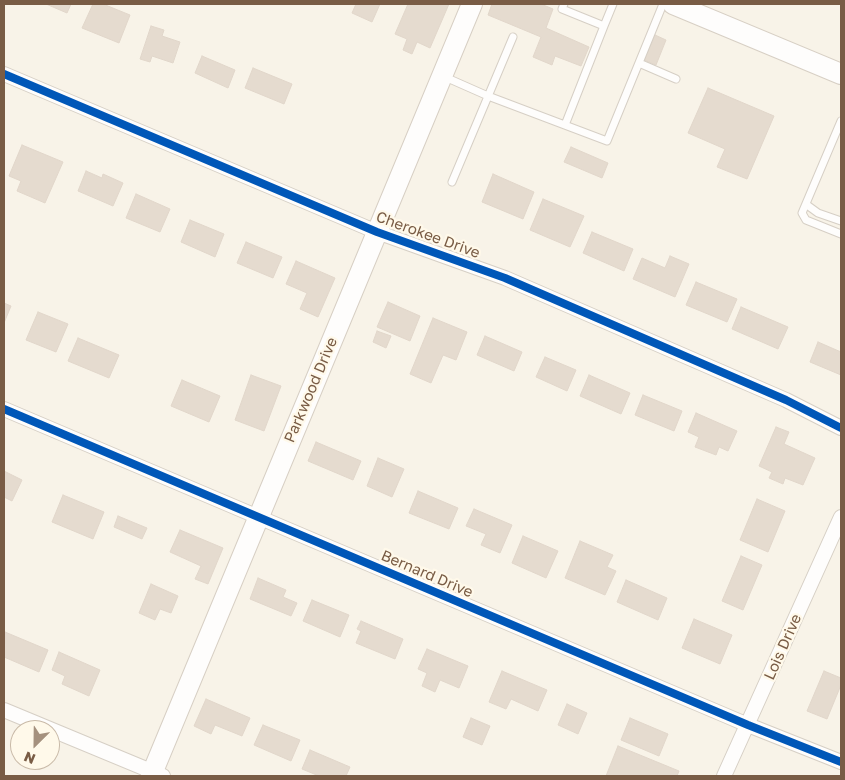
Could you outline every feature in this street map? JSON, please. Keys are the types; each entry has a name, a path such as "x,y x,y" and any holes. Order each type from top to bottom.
{"street":[{"name":"Parkwood Drive","path":"156,775 258,517 472,4"},
{"path":"673,4 841,74"},
{"name":"Cherokee Drive","path":"4,74 377,232 505,278 786,400 841,428"},
{"name":"Bernard Drive","path":"4,409 748,725 841,762"},
{"name":"Lois Drive","path":"724,776 841,517"},
{"path":"4,710 156,775"}],"lane":[{"path":"564,4 562,10 604,26"},
{"path":"565,125 613,4"},
{"path":"442,76 488,96 607,141 663,4"},
{"path":"452,182 513,37"},
{"path":"639,63 676,79"},
{"path":"841,121 802,213 806,220 841,234"},
{"path":"807,205 818,213 841,221"}],"building":[{"path":"46,4 71,4 67,13"},
{"path":"93,4 103,4 130,15 119,43 82,28"},
{"path":"356,4 380,4 372,22 352,13"},
{"path":"408,4 449,4 430,48 417,42 412,54 403,50 407,39 395,34"},
{"path":"492,4 541,4 553,9 546,28 589,47 581,66 555,56 552,65 533,57 541,37 488,15"},
{"path":"151,26 164,30 162,36 180,42 173,63 152,56 150,62 140,59"},
{"path":"655,35 666,40 656,65 644,60"},
{"path":"202,56 235,70 228,88 195,73"},
{"path":"253,68 292,84 284,104 245,88"},
{"path":"708,88 774,116 747,179 717,167 725,149 688,133"},
{"path":"22,145 63,162 45,203 17,191 21,181 9,176"},
{"path":"571,147 608,163 602,178 564,162"},
{"path":"86,171 102,178 103,174 123,183 113,206 78,191"},
{"path":"493,174 534,192 523,219 482,202"},
{"path":"136,194 170,209 160,232 126,218"},
{"path":"543,199 584,216 570,247 530,230"},
{"path":"190,220 224,234 215,257 181,242"},
{"path":"592,232 633,249 624,271 583,253"},
{"path":"246,242 282,257 273,278 237,263"},
{"path":"670,256 689,264 675,297 633,279 642,258 665,268"},
{"path":"296,261 335,278 318,317 300,309 307,293 286,284"},
{"path":"696,282 737,299 727,322 686,305"},
{"path":"388,302 420,316 410,341 377,327"},
{"path":"4,303 11,306 4,323"},
{"path":"741,307 788,327 778,349 732,329"},
{"path":"38,312 68,324 56,352 26,340"},
{"path":"433,318 467,332 456,360 443,355 431,383 410,374"},
{"path":"377,331 391,336 386,348 373,342"},
{"path":"485,336 522,352 514,371 477,355"},
{"path":"78,338 119,355 109,378 68,361"},
{"path":"818,342 841,352 841,375 810,362"},
{"path":"545,357 576,370 567,391 536,377"},
{"path":"251,375 281,386 264,431 235,420"},
{"path":"589,375 630,393 621,414 580,396"},
{"path":"182,380 220,396 209,422 171,406"},
{"path":"643,395 682,411 674,431 635,415"},
{"path":"696,413 737,431 728,451 719,447 716,455 695,447 699,437 688,432"},
{"path":"776,427 789,432 784,444 815,458 803,485 785,478 783,484 769,478 772,472 759,466"},
{"path":"316,442 361,461 353,480 308,461"},
{"path":"378,458 404,469 392,497 367,486"},
{"path":"4,471 22,480 12,501 4,497"},
{"path":"418,491 458,508 449,529 409,513"},
{"path":"63,495 104,512 93,539 52,522"},
{"path":"757,499 785,511 768,552 740,540"},
{"path":"474,509 512,525 500,553 481,545 486,534 466,526"},
{"path":"118,516 147,528 142,539 114,527"},
{"path":"180,530 223,548 208,584 195,579 201,566 170,552"},
{"path":"523,536 558,551 546,578 512,563"},
{"path":"580,541 613,555 607,567 616,571 605,595 565,578"},
{"path":"741,556 762,565 743,610 722,601"},
{"path":"258,578 286,590 283,597 297,603 291,616 250,599"},
{"path":"626,580 667,598 658,620 617,602"},
{"path":"151,584 178,596 171,613 160,609 155,620 139,613"},
{"path":"312,600 349,615 340,637 303,621"},
{"path":"694,619 732,635 720,664 682,648"},
{"path":"361,621 403,639 395,659 356,643 361,631 357,629"},
{"path":"5,632 48,650 39,672 4,657"},
{"path":"427,649 468,666 459,688 440,680 435,692 422,686 427,673 418,669"},
{"path":"59,652 100,670 89,696 62,684 65,676 52,670"},
{"path":"502,671 547,690 538,711 511,699 506,709 489,702"},
{"path":"824,671 841,678 841,685 827,719 807,711"},
{"path":"206,699 250,718 242,736 215,725 211,734 194,726"},
{"path":"567,704 587,713 578,734 558,725"},
{"path":"471,718 490,726 482,745 463,737"},
{"path":"630,718 668,734 659,756 621,740"},
{"path":"263,725 300,740 291,761 254,745"},
{"path":"618,746 679,771 677,776 606,776"},
{"path":"310,750 350,767 346,776 319,776 302,769"}],"cycle path":[{"path":"4,74 377,232 505,278 786,400 841,428"},
{"path":"4,409 748,725 841,762"}]}
